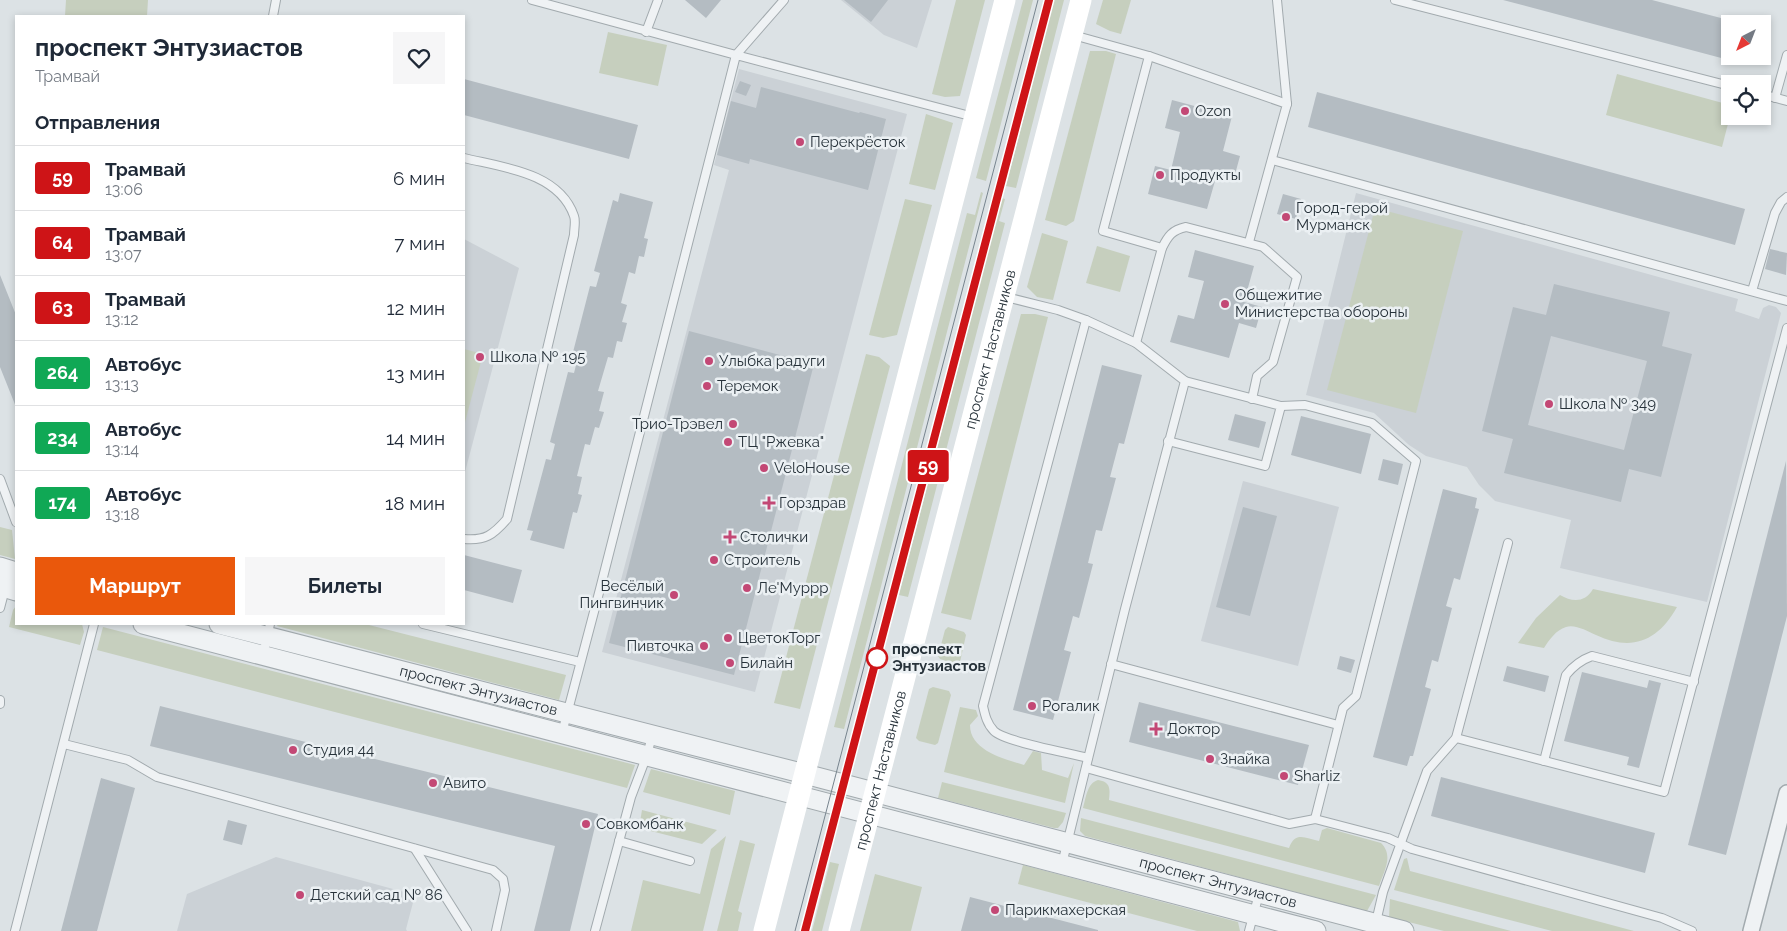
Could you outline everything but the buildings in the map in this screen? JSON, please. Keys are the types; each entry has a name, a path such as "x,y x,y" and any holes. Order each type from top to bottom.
{"main road":[{"path":"764,931 1005,0"},
{"name":"проспект Наставников","path":"839,931 1081,0"}],"street":[{"name":"проспект Энтузиастов","path":"147,625 1062,864 1251,923 1316,931"},
{"name":"проспект Энтузиастов","path":"227,625 269,630 567,712 1259,893 1374,927 1404,931"},
{"path":"1751,931 1787,793"}],"lane":[{"path":"273,15 276,0"},
{"path":"532,0 646,32 974,117"},
{"path":"646,32 658,0"},
{"path":"562,733 603,580 736,55 784,0"},
{"path":"1249,242 1287,104 1277,0"},
{"path":"1395,0 1721,84"},
{"path":"1072,35 1148,56 1287,104"},
{"path":"1775,98 1787,55"},
{"path":"1148,56 1103,231 1162,248"},
{"path":"1771,97 1787,101"},
{"path":"465,158 532,176 550,185 566,200 575,217 574,235 507,519 496,531 482,539 465,539"},
{"path":"1272,160 1787,301"},
{"path":"1752,291 1775,214 1781,202 1787,197"},
{"path":"1136,343 1162,248 1167,237 1176,229 1186,227 1263,247 1297,277 1273,362 1257,376 1252,398"},
{"path":"1004,296 1058,310 1086,320 1136,343 1185,380 1281,406 1305,405 1372,423 1416,461 1356,696 1343,708 1315,819"},
{"path":"1086,320 983,706 986,721 994,732 1009,739 1088,758"},
{"path":"1456,738 1664,792 1787,328"},
{"path":"1062,864 1111,664 1185,380"},
{"path":"1168,442 1265,466 1281,406"},
{"path":"0,479 15,518"},
{"path":"1374,927 1383,892 1427,770 1456,738 1508,543"},
{"path":"0,608 8,579"},
{"path":"15,931 94,625"},
{"path":"427,625 580,662"},
{"path":"263,655 269,630"},
{"path":"1544,761 1566,674 1573,666 1583,660 1592,656 1694,682"},
{"path":"1111,664 1338,725"},
{"path":"595,931 631,797 647,755 652,734"},
{"path":"64,744 128,760 157,777 493,870 503,879 505,890 496,931"},
{"path":"1086,768 1289,824 1315,819 1388,838 1412,849 1662,918 1692,931"},
{"path":"619,841 690,860"},
{"path":"415,849 467,931"},
{"path":"1251,923 1259,893"}],"shaded area":[{"path":"841,0 932,0 917,48 884,35"},
{"path":"739,69 907,114 755,692 602,652 729,170 714,165"},
{"name":"Школа № 349","path":"1356,193 1738,299 1735,311 1759,319 1763,308 1769,305 1776,307 1781,313 1707,602 1560,568 1571,520 1495,501 1479,485 1467,467 1426,456 1409,445 1374,413 1306,395"},
{"name":"Школа № 195","path":"465,240 519,268 465,472"},
{"path":"1243,481 1339,507 1298,666 1201,641"},
{"name":"Детский сад № 86","path":"276,857 415,895 407,931 177,931 187,894"}],"green space":[{"path":"66,0 148,0 147,15 65,15"},
{"path":"956,0 985,0 960,96 945,97 932,94"},
{"path":"1023,0 1033,0 986,181 976,178"},
{"path":"1054,0 1064,0 1016,188 1006,186"},
{"path":"1103,0 1131,0 1121,34 1096,24"},
{"path":"608,32 667,45 658,86 599,73"},
{"path":"1090,51 1106,51 1116,54 1074,221 1066,226 1045,220"},
{"path":"1617,74 1721,103 1721,125 1728,125 1722,147 1606,115"},
{"path":"926,114 953,123 935,190 909,184"},
{"path":"981,192 983,193 844,729 834,727 967,213 975,215"},
{"path":"1002,198 1005,199 999,221 1005,223 908,597 899,595"},
{"path":"905,199 932,205 897,335 883,338 869,335"},
{"path":"1375,208 1463,231 1416,413 1327,390"},
{"path":"1042,233 1068,241 1053,300 1037,297 1027,287"},
{"path":"1097,246 1130,256 1120,292 1086,283"},
{"path":"1021,314 1035,314 1048,317 971,620 941,613"},
{"path":"465,349 483,354 465,422"},
{"path":"866,354 879,357 890,366 800,709 774,703"},
{"path":"0,527 12,530 15,559 0,555"},
{"path":"1593,589 1677,607 1670,619 1653,635 1632,643 1609,640 1581,628 1570,626 1562,628 1556,633 1544,648 1518,643 1536,618 1560,595 1578,600 1586,597"},
{"path":"15,607 15,625 82,625 84,632 80,645 9,627"},
{"path":"369,625 566,675 559,700 277,626"},
{"path":"103,627 635,765 627,788 97,650"},
{"path":"948,627 964,632 966,635 960,662 956,664 940,659 938,656 945,630"},
{"path":"933,687 949,691 951,695 938,743 935,745 919,741 916,738 929,689"},
{"path":"960,707 976,710 978,716 970,725 972,734 982,748 999,757 1024,765 1033,751 1041,753 1042,770 1068,778 1074,763 1065,803 944,772"},
{"path":"651,769 735,791 730,815 643,792"},
{"path":"1098,780 1105,782 1109,787 1109,800 1289,848 1294,839 1301,837 1319,841 1322,830 1327,828 1381,843 1387,853 1387,864 1379,886 1083,808 1091,784"},
{"path":"942,782 1066,813 1063,822 1058,828 1054,828 938,798"},
{"path":"642,810 717,830 702,844 639,828"},
{"path":"1081,818 1376,895 1367,911 1085,836 1080,831"},
{"path":"726,836 703,931 631,931 643,880 700,894 711,849"},
{"path":"740,840 755,844 738,911 742,913 738,931 717,931"},
{"path":"1407,858 1410,871 1634,931 1552,931 1394,890 1404,859"},
{"path":"830,862 839,864 822,931 812,931"},
{"path":"1023,865 1238,922 1240,931 1197,931 1018,884"},
{"path":"875,874 922,887 911,931 860,931"},
{"path":"1390,899 1511,931 1444,931 1389,917"}],"tram line":[{"path":"795,931 1038,0"},
{"path":"805,931 1049,0"},
{"name":"59","path":"805,931 1049,0"}],"place":[{"name":"Ozon","path":"1185,111"},
{"name":"Перекрёсток","path":"800,142"},
{"name":"Продукты","path":"1160,175"},
{"name":"Город-герой Мурманск","path":"1286,217"},
{"name":"Общежитие Министерства обороны","path":"1225,304"},
{"name":"Школа № 195","path":"480,357"},
{"name":"Улыбка радуги","path":"709,361"},
{"name":"Теремок","path":"707,386"},
{"name":"Школа № 349","path":"1549,404"},
{"name":"Трио-Трэвел","path":"733,424"},
{"name":"ТЦ \"Ржевка\"","path":"728,442"},
{"name":"VeloHouse","path":"764,468"},
{"name":"Горздрав","path":"769,503"},
{"name":"Столички","path":"730,537"},
{"name":"Строитель","path":"714,560"},
{"name":"Ле'Муррр","path":"747,588"},
{"name":"Весёлый Пингвинчик","path":"674,595"},
{"name":"ЦветокТорг","path":"728,638"},
{"name":"Пивточка","path":"704,646"},
{"name":"проспект Энтузиастов","path":"877,658"},
{"name":"Билайн","path":"730,663"},
{"name":"Рогалик","path":"1032,706"},
{"name":"Доктор","path":"1156,729"},
{"name":"Студия 44","path":"293,750"},
{"name":"Знайка","path":"1210,759"},
{"name":"Sharliz","path":"1284,776"},
{"name":"Авито","path":"433,783"},
{"name":"Совкомбанк","path":"586,824"},
{"name":"Детский сад № 86","path":"300,895"},
{"name":"Парикмахерская","path":"995,910"}]}
